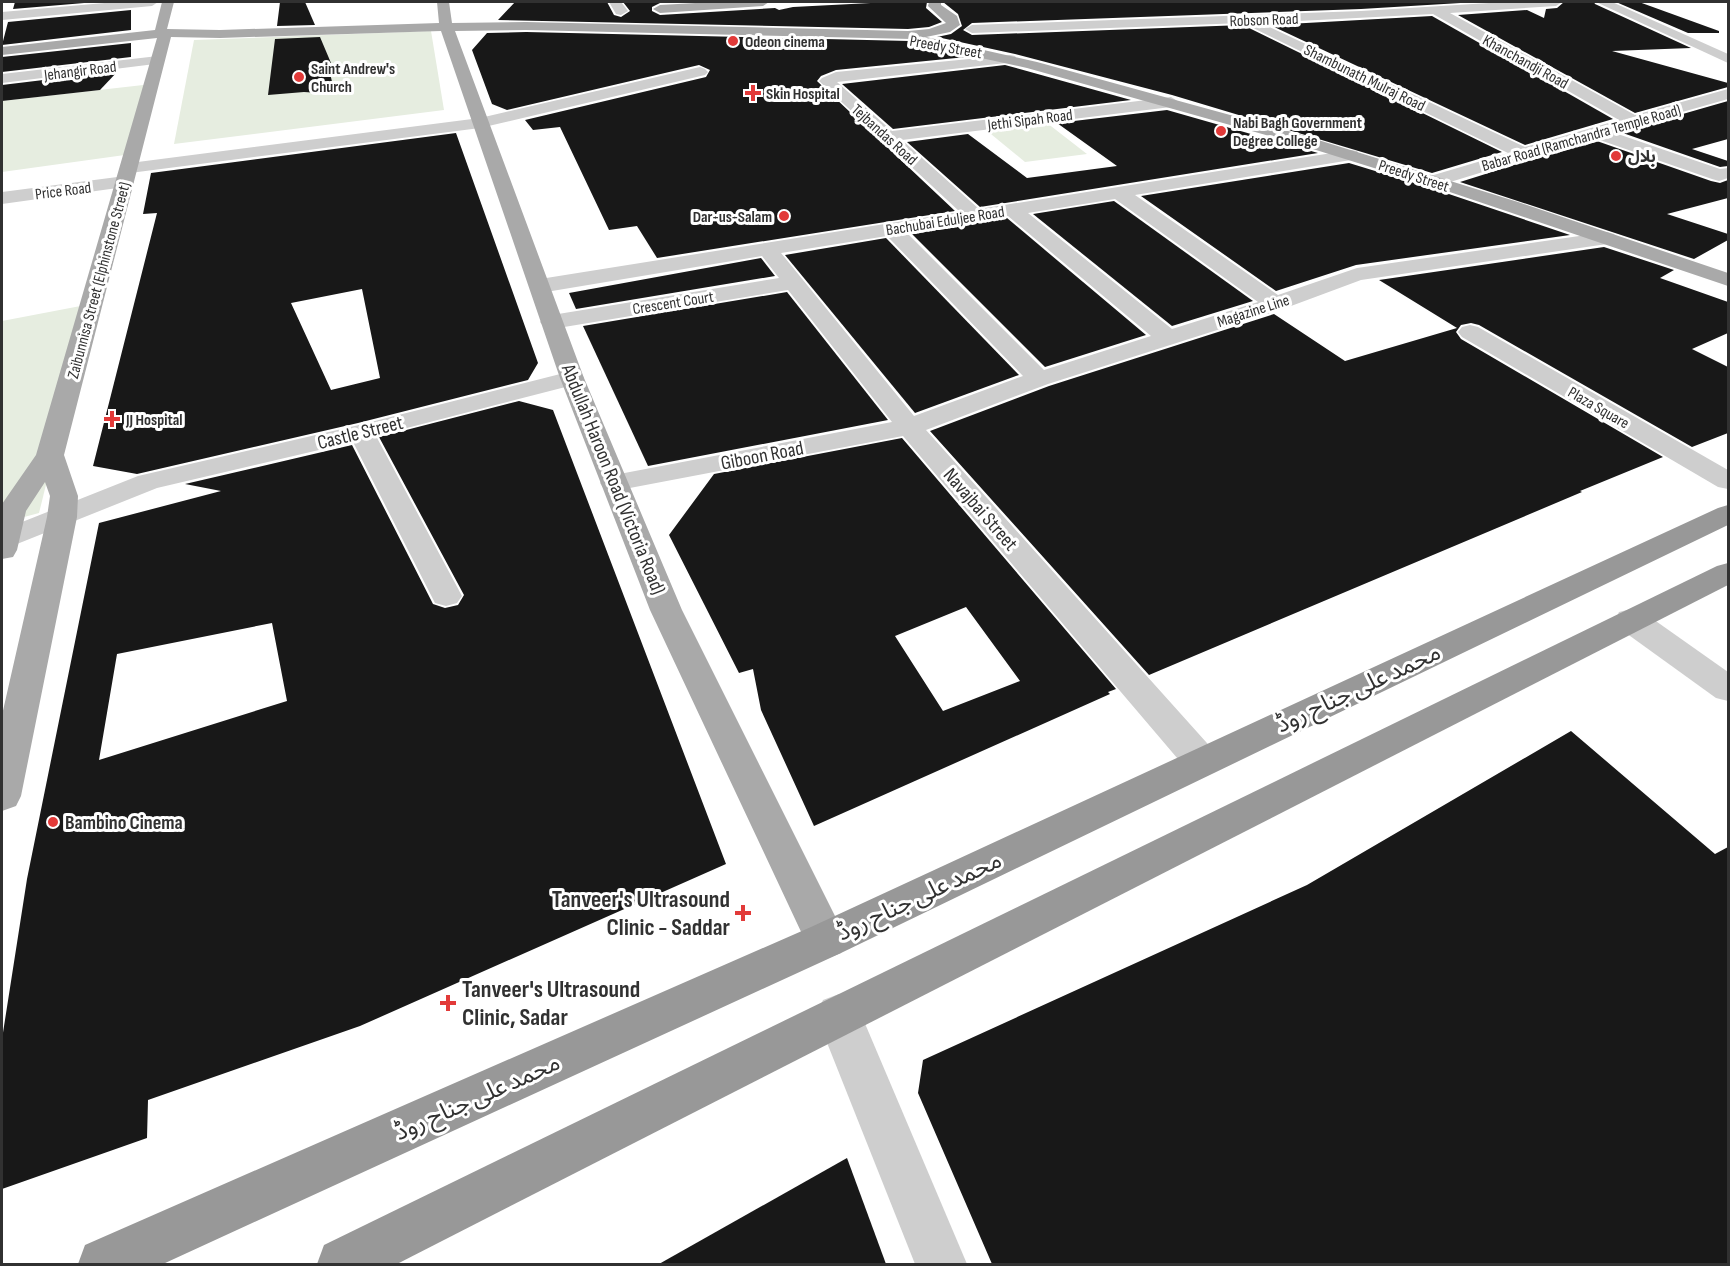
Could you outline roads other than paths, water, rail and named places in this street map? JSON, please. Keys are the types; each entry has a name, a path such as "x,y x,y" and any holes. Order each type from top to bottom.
{"highway":[{"name":"محمد علی جناح روڈ","path":"104,1264 826,940 1728,514"},
{"path":"343,1264 1728,573"}],"main road":[{"name":"Zaibunnisa Street (Elphinstone Street)","path":"4,531 50,455 158,60 168,2"},
{"path":"650,9 763,2"},
{"path":"931,3 952,19 1046,69"},
{"path":"727,30 700,21 701,16 707,10 731,4"},
{"path":"602,12 622,7"},
{"path":"2,45 163,30 220,34 448,24 584,13"},
{"path":"448,24 850,35 929,33 953,25 952,19"},
{"path":"448,24 473,37 495,30 526,26"},
{"name":"Abdullah Haroon Road (Victoria Road)","path":"448,24 478,118 572,378 666,610 826,940"},
{"path":"2,51 163,30"},
{"name":"Preedy Street","path":"850,35 911,39 1010,59 1171,102 1434,181 1728,280"},
{"path":"2,796 63,506 50,455"}],"street":[{"path":"4,16 16,2"},
{"path":"4,16 75,5 152,2"},
{"path":"1338,2 1361,15"},
{"name":"Khanchandji Road","path":"1419,2 1633,121"},
{"name":"Robson Road","path":"972,29 1361,15 1556,2"},
{"path":"1602,2 1728,59"},
{"name":"Shambunath Mulraj Road","path":"1216,6 1523,153"},
{"path":"1088,13 1107,25"},
{"name":"Tejbandas Road","path":"975,216 827,81 836,77 1010,59"},
{"name":"Jehangir Road","path":"2,79 158,60"},
{"name":"Price Road","path":"2,198 129,168 478,118 700,72"},
{"name":"Babar Road (Ramchandra Temple Road)","path":"1434,181 1728,94"},
{"name":"Jethi Sipah Road","path":"889,137 1171,102"},
{"path":"1594,132 1719,176 1728,173"},
{"name":"Bachubai Eduljee Road","path":"540,286 1351,155"},
{"path":"1118,192 1275,304"},
{"path":"1012,210 1168,338"},
{"path":"892,229 1040,379"},
{"name":"Magazine Line","path":"909,427 1040,379 1275,304 1358,274 1607,238"},
{"name":"Navajbai Street","path":"767,249 909,427 1202,762"},
{"name":"Crescent Court","path":"552,322 794,282"},
{"name":"Plaza Square","path":"1470,333 1728,481"},
{"name":"Castle Street","path":"4,531 63,506 148,482 361,432 572,378"},
{"name":"Giboon Road","path":"614,483 909,427"},
{"path":"361,432 446,596"},
{"path":"1631,620 1728,689"},
{"path":"839,1015 941,1264"}],"place":[{"name":"Odeon cinema","path":"733,41"},
{"name":"Saint Andrew's Church","path":"299,77"},
{"name":"Skin Hospital","path":"753,93"},
{"name":"Nabi Bagh Government Degree College","path":"1221,131"},
{"name":"بلال","path":"1616,156"},
{"name":"Dar-us-Salam","path":"784,216"},
{"name":"JJ Hospital","path":"112,419"},
{"name":"Bambino Cinema","path":"53,822"},
{"name":"Tanveer's Ultrasound Clinic - Saddar","path":"743,913"},
{"name":"Tanveer's Ultrasound Clinic, Sadar","path":"448,1003"}]}
